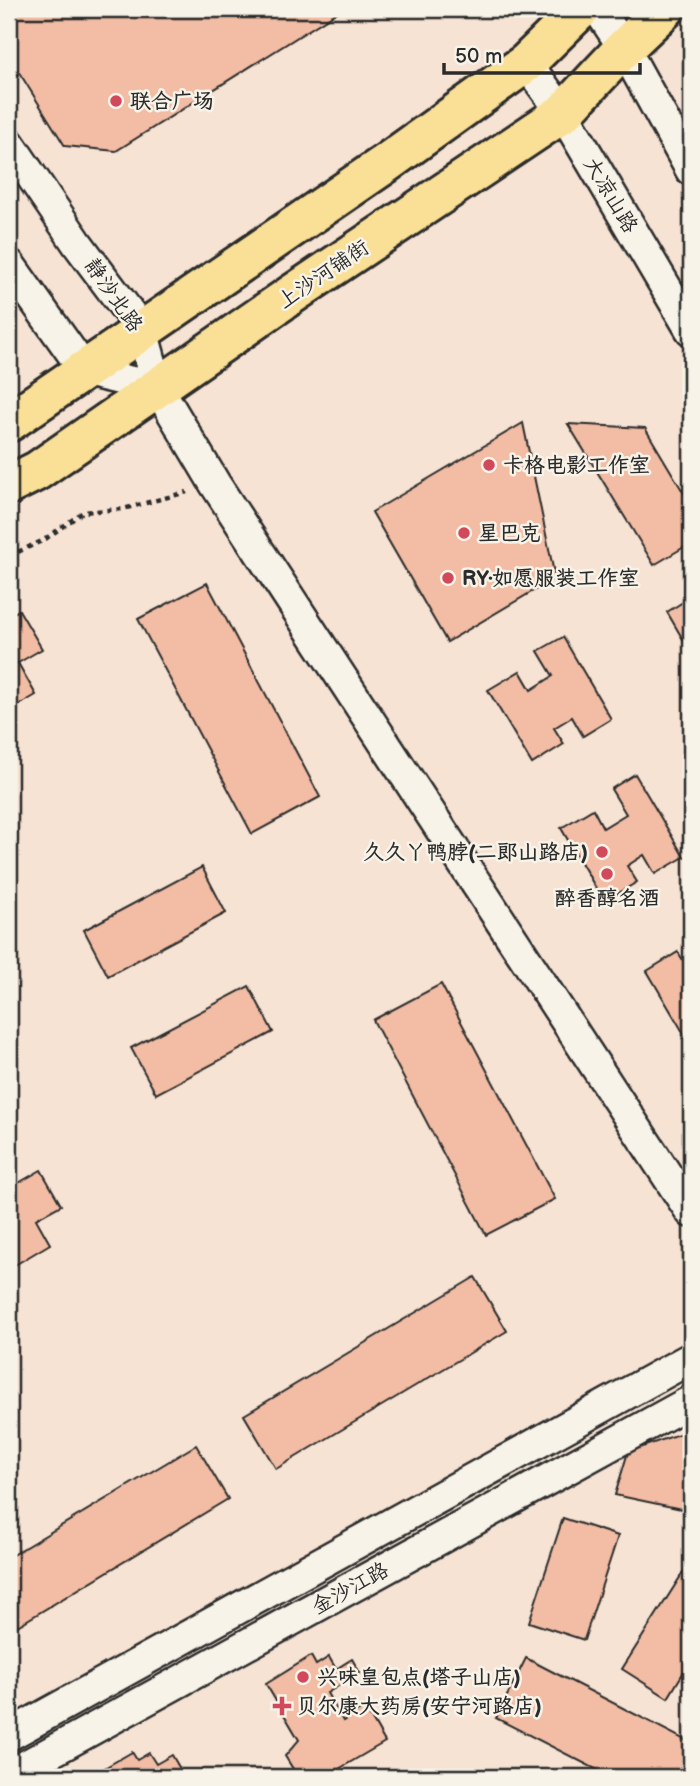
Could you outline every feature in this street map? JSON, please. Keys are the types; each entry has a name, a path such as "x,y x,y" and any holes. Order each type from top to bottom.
{"main road":[{"path":"9,422 374,172 526,63 582,9"},
{"name":"上沙河铺街","path":"9,485 37,471 563,113 664,9"}],"street":[{"path":"598,9 624,48 691,170"},
{"name":"大凉山路","path":"526,63 563,113 691,330"},
{"name":"静沙北路","path":"9,143 77,243 142,330 158,388 215,484 691,1212"},
{"path":"9,264 85,371 158,388"},
{"path":"9,1735 691,1359"},
{"name":"金沙江路","path":"9,1775 691,1401"}],"path":[{"path":"9,556 44,540 83,512 123,509 215,484"}],"building":[{"name":"联合广场","path":"9,9 342,9 116,151 65,146 9,56"},
{"path":"523,423 555,578 447,642 372,512"},
{"path":"568,424 645,428 691,505 691,543 654,565"},
{"path":"207,583 320,797 252,834 138,619"},
{"path":"691,597 691,653 667,612"},
{"path":"19,610 42,649 18,663 36,695 9,711 9,616"},
{"path":"563,637 611,719 583,736 572,717 554,728 564,744 532,764 488,690 520,671 531,690 553,676 538,651"},
{"path":"635,774 684,857 655,874 644,855 627,866 637,882 604,902 561,828 593,809 603,828 626,814 611,789"},
{"path":"202,867 226,913 108,976 84,930"},
{"path":"678,952 689,970 691,969 690,1044 647,971"},
{"path":"441,984 555,1199 486,1235 373,1020"},
{"path":"249,986 273,1032 156,1094 131,1048"},
{"path":"41,1170 61,1205 36,1219 50,1244 15,1265 9,1255 9,1175 15,1185"},
{"path":"475,1277 507,1331 276,1469 244,1415"},
{"path":"687,1431 691,1434 691,1511 615,1495 628,1452"},
{"path":"196,1445 228,1499 9,1631 9,1557"},
{"path":"563,1518 618,1536 584,1640 529,1622"},
{"path":"691,1560 691,1660 668,1698 622,1669"},
{"path":"311,1656 316,1665 329,1657 336,1669 352,1659 360,1673 327,1693 343,1721 365,1707 385,1742 325,1777 298,1777 285,1756 299,1740 266,1684"},
{"path":"526,1658 691,1743 691,1777 611,1777 496,1718"},
{"path":"132,1752 137,1760 149,1753 156,1764 172,1755 180,1769 166,1777 89,1777"}],"place":[{"name":"联合广场","path":"116,101"},
{"name":"卡格电影工作室","path":"489,465"},
{"name":"星巴克","path":"464,533"},
{"name":"RY·如愿服装工作室","path":"448,578"},
{"name":"久久丫鸭脖(二郎山路店)","path":"602,852"},
{"name":"醉香醇名酒","path":"607,874"},
{"name":"兴味皇包点(塔子山店)","path":"303,1677"},
{"name":"贝尔康大药房(安宁河路店)","path":"282,1706"}]}
